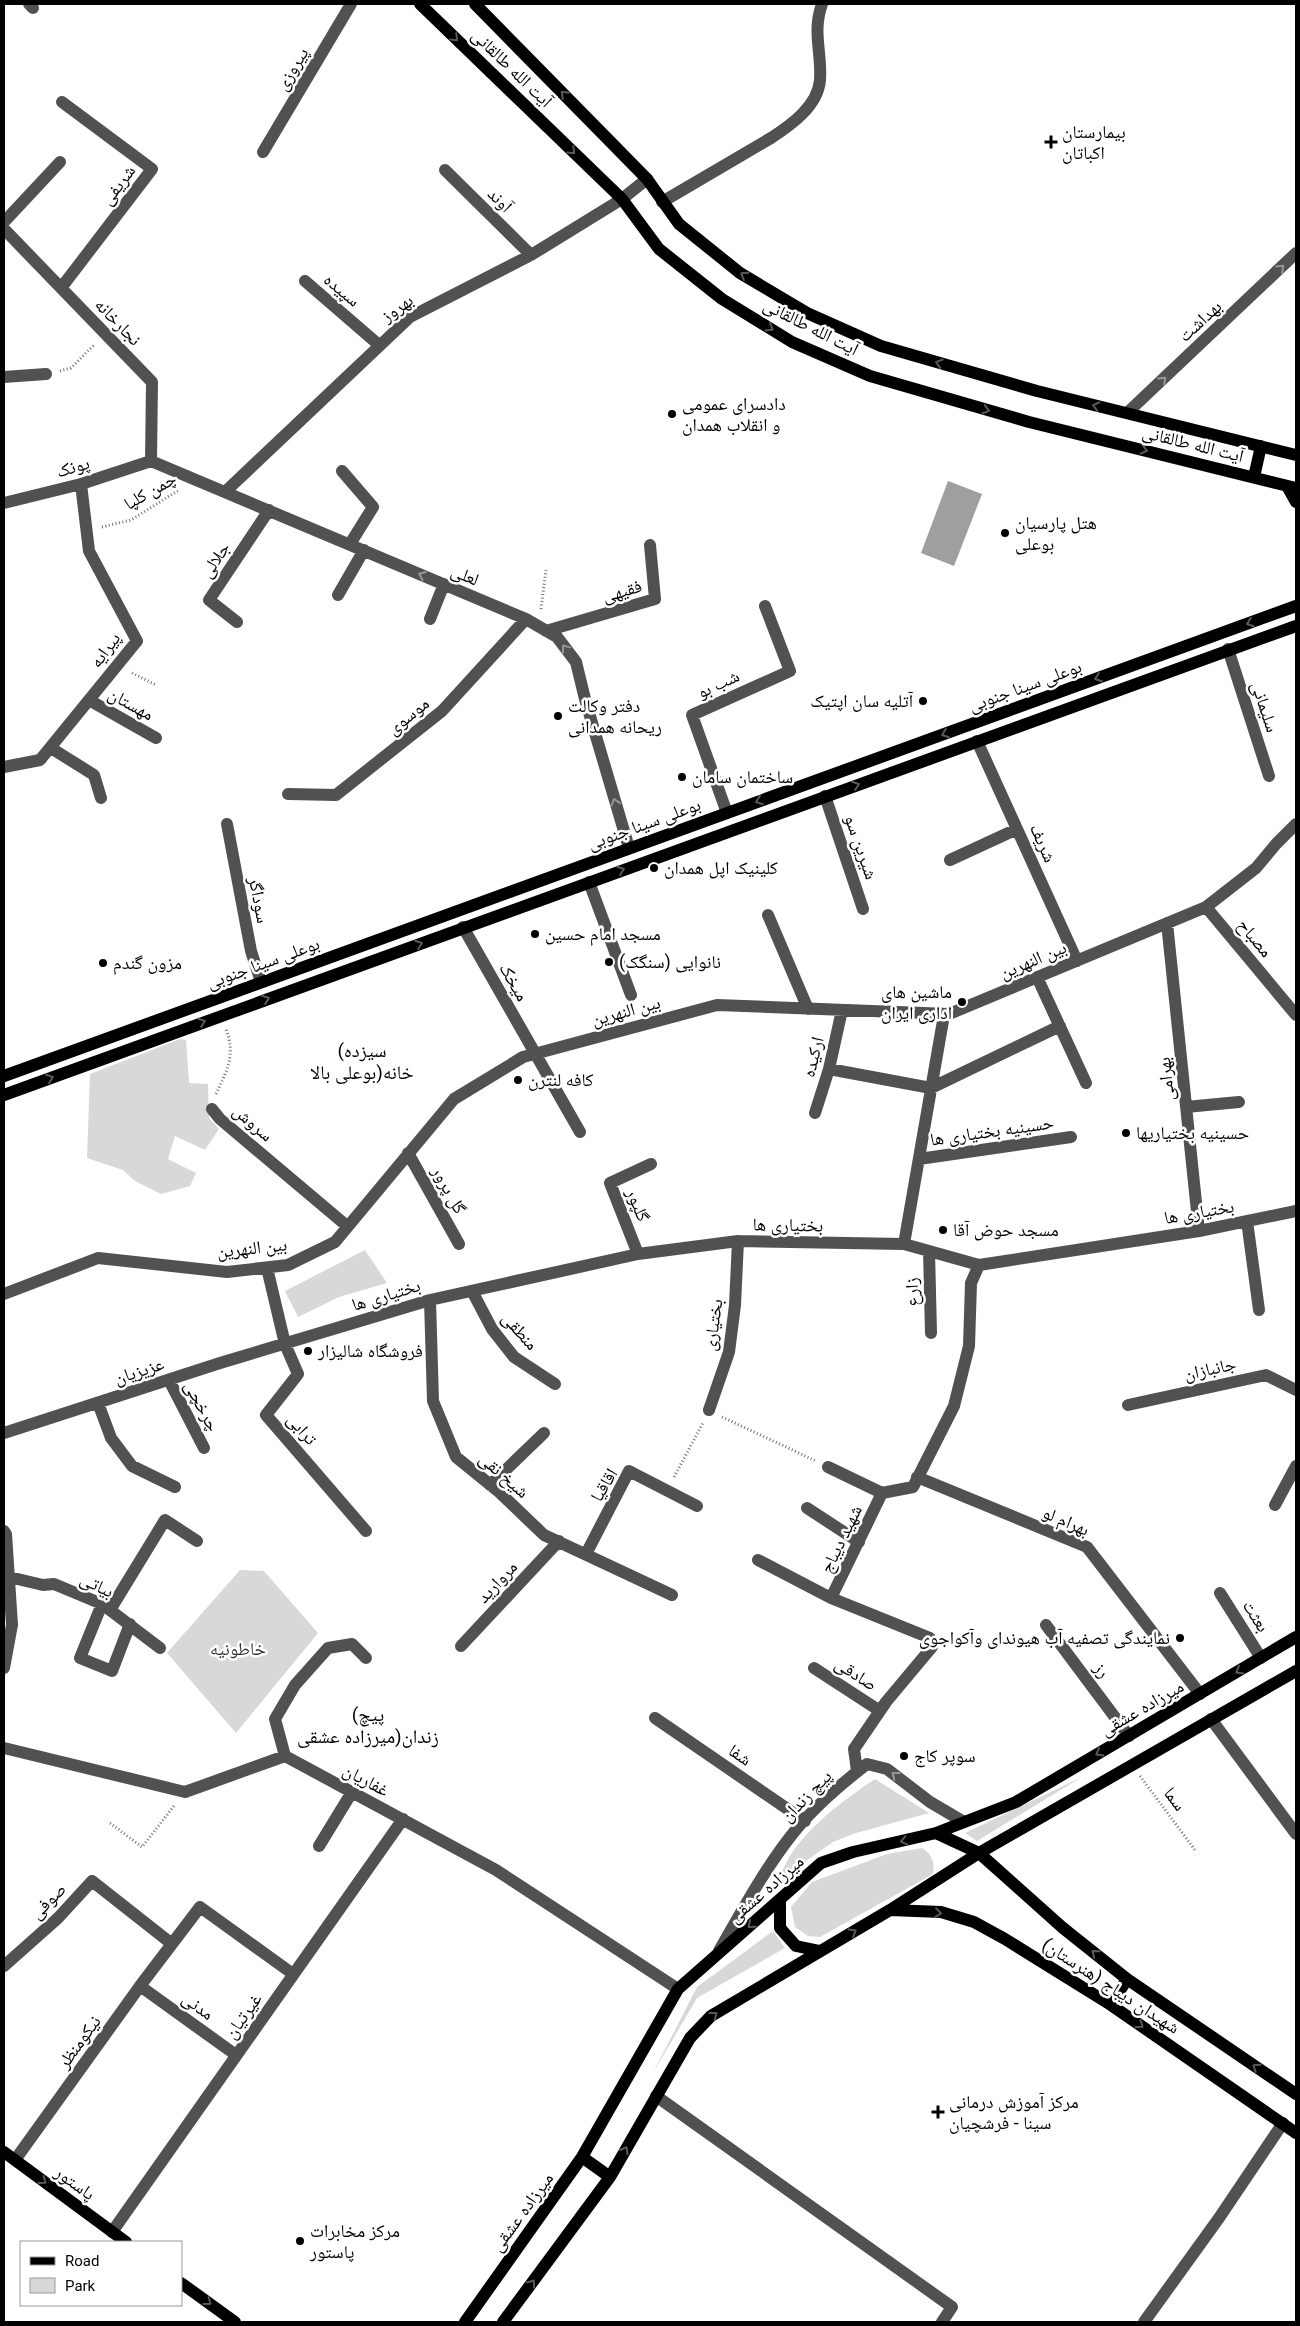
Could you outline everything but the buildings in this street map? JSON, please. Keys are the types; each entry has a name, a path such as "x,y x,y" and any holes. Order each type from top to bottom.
{"main road":[{"name":"آیت الله طالقانی","path":"420,4 622,199 659,249 722,299 792,342 870,376 1029,422 1292,487"},
{"name":"آیت الله طالقانی","path":"475,4 647,179 679,224 740,273 807,313 881,346 1037,391 1296,455"},
{"path":"1254,478 1260,446"},
{"path":"1292,487 1296,502"},
{"name":"بوعلی سینا جنوبی","path":"4,1076 1294,605"},
{"name":"بوعلی سینا جنوبی","path":"4,1095 1228,649 1296,626"},
{"name":"میرزاده عشقی","path":"465,2322 582,2157 678,1989 821,1864 854,1852 936,1834 1016,1802 1296,1637"},
{"path":"503,2322 610,2177 690,2038 711,2016 890,1910 980,1853 1296,1670"},
{"name":"شهیدان دیباج (هنرستان)","path":"936,1834 980,1853 1063,1928 1127,1979 1296,2094"},
{"path":"780,1899 780,1928 796,1946 820,1952"},
{"name":"شهیدان دیباج (هنرستان)","path":"890,1910 941,1912 974,1922 1021,1948 1111,2005 1296,2132"},
{"path":"1111,2005 1127,1979"},
{"name":"پاستور","path":"4,2152 125,2241"},
{"path":"582,2157 610,2177"},
{"path":"182,2284 236,2322"}],"street":[{"name":"پیروزی","path":"263,152 351,4"},
{"path":"662,202 772,138 808,109 820,82 816,19 822,4"},
{"name":"شریفی","path":"61,288 152,169 62,102"},
{"path":"4,222 60,162"},
{"name":"آوند","path":"445,170 530,255"},
{"name":"بهروز","path":"226,491 410,317 530,255 622,199 647,179"},
{"name":"نجارخانه","path":"4,229 152,382 150,461"},
{"name":"بهداشت","path":"1128,413 1296,254"},
{"name":"سپیده","path":"305,281 379,345"},
{"path":"4,377 46,374"},
{"name":"لعلی","path":"150,461 226,491 526,619 557,637 576,662 629,848"},
{"name":"پونک","path":"4,502 81,484 150,461"},
{"path":"342,471 372,507 350,544"},
{"name":"پیرایه","path":"4,767 40,760 137,641 89,551 81,484"},
{"name":"جلالی","path":"237,622 209,600 270,510"},
{"name":"فقیهی","path":"542,629 655,599 650,546"},
{"path":"338,595 364,550"},
{"path":"430,619 444,584"},
{"name":"شب بو","path":"727,813 692,716 790,671 765,606"},
{"name":"موسوی","path":"288,794 336,795 442,712 526,619"},
{"name":"سلیمانی","path":"1228,649 1269,776"},
{"name":"مهستان","path":"89,700 156,738"},
{"name":"شریف","path":"977,741 1077,961"},
{"path":"50,748 94,774 101,798"},
{"name":"شیرین سو","path":"825,796 863,909"},
{"name":"سوداگر","path":"227,824 251,952 260,982"},
{"name":"بین النهرین","path":"4,1294 98,1258 228,1272 288,1265 334,1242 454,1099 523,1057 717,1005 944,1015 1206,907 1256,868 1296,824"},
{"path":"950,860 1017,829"},
{"path":"589,882 630,995"},
{"name":"مصباح","path":"1206,907 1296,1015"},
{"path":"768,915 808,1009"},
{"name":"بهرامی","path":"1167,924 1200,1231"},
{"name":"میخک","path":"463,928 580,1132"},
{"path":"1037,978 1086,1083"},
{"name":"ارکیده","path":"815,1113 829,1069 842,1010"},
{"path":"904,1244 944,1015"},
{"path":"829,1069 931,1088 1060,1026"},
{"path":"1186,1107 1239,1102"},
{"name":"سروش","path":"212,1109 220,1119 347,1226"},
{"name":"حسینیه بختیاری ها","path":"919,1159 1071,1137"},
{"name":"گل پرور","path":"408,1153 459,1244"},
{"name":"گلپور","path":"638,1254 610,1183 651,1164"},
{"name":"بختیاری ها","path":"285,1344 430,1300 638,1254 738,1241 904,1244 978,1266 1200,1231 1296,1211"},
{"path":"1247,1222 1260,1310"},
{"name":"بختیاری","path":"709,1410 729,1352 735,1305 738,1241"},
{"name":"زارع","path":"929,1251 931,1332"},
{"name":"شهید دیباج","path":"857,1771 854,1749 880,1711 932,1647 930,1638 831,1598 882,1493 913,1487 954,1406 969,1346 971,1283 978,1266"},
{"path":"267,1268 285,1344"},
{"name":"منطقی","path":"472,1291 492,1329 514,1356 555,1384"},
{"name":"شیخ نقی","path":"430,1300 433,1401 456,1457 490,1485 544,1535 672,1595"},
{"name":"عزیزیان","path":"4,1433 285,1344"},
{"name":"ترابی","path":"285,1344 298,1374 266,1415 366,1531"},
{"name":"جانبازان","path":"1128,1404 1266,1374 1296,1390"},
{"name":"چرخچی","path":"169,1380 204,1448"},
{"path":"98,1403 111,1438 132,1466 175,1487"},
{"path":"490,1485 544,1433"},
{"path":"1274,1504 1296,1466"},
{"path":"828,1467 882,1493"},
{"name":"اقاقیا","path":"586,1554 629,1471 697,1506"},
{"name":"بهرام لو","path":"917,1477 1087,1547 1200,1694"},
{"path":"806,1508 859,1542"},
{"path":"130,1624 112,1671 80,1658 106,1607 164,1520 197,1541"},
{"path":"4,1532 6,1534 12,1625 4,1668"},
{"name":"مروارید","path":"461,1646 559,1542"},
{"path":"758,1560 831,1598"},
{"name":"بیاتی","path":"9,1577 43,1585 54,1584 106,1607 160,1648"},
{"name":"بعثت","path":"1220,1593 1262,1658"},
{"name":"رز","path":"1046,1625 1129,1736"},
{"path":"4,1748 185,1792 285,1756 275,1719 295,1685 328,1648 352,1644 366,1658"},
{"name":"صادقی","path":"814,1668 880,1711"},
{"name":"شفا","path":"655,1718 805,1821"},
{"path":"1211,1719 1296,1834"},
{"name":"غفاریان","path":"285,1756 496,1870 678,1989"},
{"name":"پیچ زندان","path":"716,1955 753,1893 794,1831 840,1784 867,1764 888,1769 930,1802 964,1822"},
{"path":"319,1846 352,1792"},
{"name":"غیرتیان","path":"112,2232 403,1819"},
{"name":"صوفی","path":"4,1966 58,1918 92,1881 172,1944"},
{"name":"نیکومنظر","path":"15,2160 140,1986 200,1907 293,1974"},
{"name":"مدنی","path":"140,1986 236,2055"},
{"path":"656,2096 952,2307 942,2322"},
{"path":"1144,2322 1219,2218 1283,2123"}],"path":[{"path":"46,374 71,368 106,334"},
{"name":"چمن کلپا","path":"86,530 131,520 196,480"},
{"path":"542,629 546,570"},
{"name":"مهستان","path":"117,665 156,685"},
{"name":"سروش","path":"212,1109 213,1100 228,1066 231,1044 220,1016"},
{"path":"667,1491 709,1410 828,1467"},
{"name":"سما","path":"1132,1765 1195,1850"},
{"path":"110,1823 142,1847 185,1792"}],"green space":[{"path":"180,1039 186,1040 189,1083 208,1084 209,1118 219,1129 205,1150 175,1136 168,1159 196,1173 190,1186 161,1194 135,1181 123,1170 87,1158 90,1074"},
{"path":"365,1250 387,1283 339,1297 298,1317 285,1291"},
{"name":"خاطونیه","path":"240,1570 264,1571 318,1633 236,1733 167,1653"},
{"path":"1082,1777 977,1841 965,1833"},
{"path":"875,1779 929,1813 856,1833 833,1842 777,1881 793,1851 813,1827"},
{"path":"922,1848 932,1859 934,1865 933,1874 820,1937 808,1936 795,1927 791,1907 812,1882 887,1854"},
{"path":"773,1931 785,1948 697,1998 653,2073 697,1987"}],"shaded area":[{"path":"948,481 982,494 954,566 921,553"}],"place":[{"name":"بیمارستان اکباتان","path":"1051,142"},
{"name":"دادسرای عمومی و انقلاب همدان","path":"672,414"},
{"name":"هتل پارسیان بوعلی","path":"1005,533"},
{"name":"آتلیه سان اپتیک","path":"923,701"},
{"name":"دفتر وکالت ریحانه همدانی","path":"558,716"},
{"name":"ساختمان سامان","path":"682,777"},
{"name":"کلینیک اپل همدان","path":"654,868"},
{"name":"مسجد امام حسین","path":"535,934"},
{"name":"نانوایی (سنگک)","path":"609,962"},
{"name":"مزون گندم","path":"103,963"},
{"name":"ماشین های اداری ایران","path":"962,1002"},
{"name":"کافه لنترن","path":"518,1080"},
{"name":"حسینیه بختیاریها","path":"1126,1133"},
{"name":"مسجد حوض آقا","path":"943,1230"},
{"name":"فروشگاه شالیزار","path":"308,1351"},
{"name":"نمایندگی تصفیه آب هیوندای وآکواجوی","path":"1180,1638"},
{"name":"سوپر کاج","path":"904,1756"},
{"name":"مرکز آموزش درمانی سینا - فرشچیان","path":"938,2112"},
{"name":"مرکز مخابرات پاستور","path":"300,2241"}],"district":[{"name":"(سیزده خانه(بوعلی بالا","path":"362,1061"},
{"name":"(پیچ زندان(میرزاده عشقی","path":"368,1725"}]}
